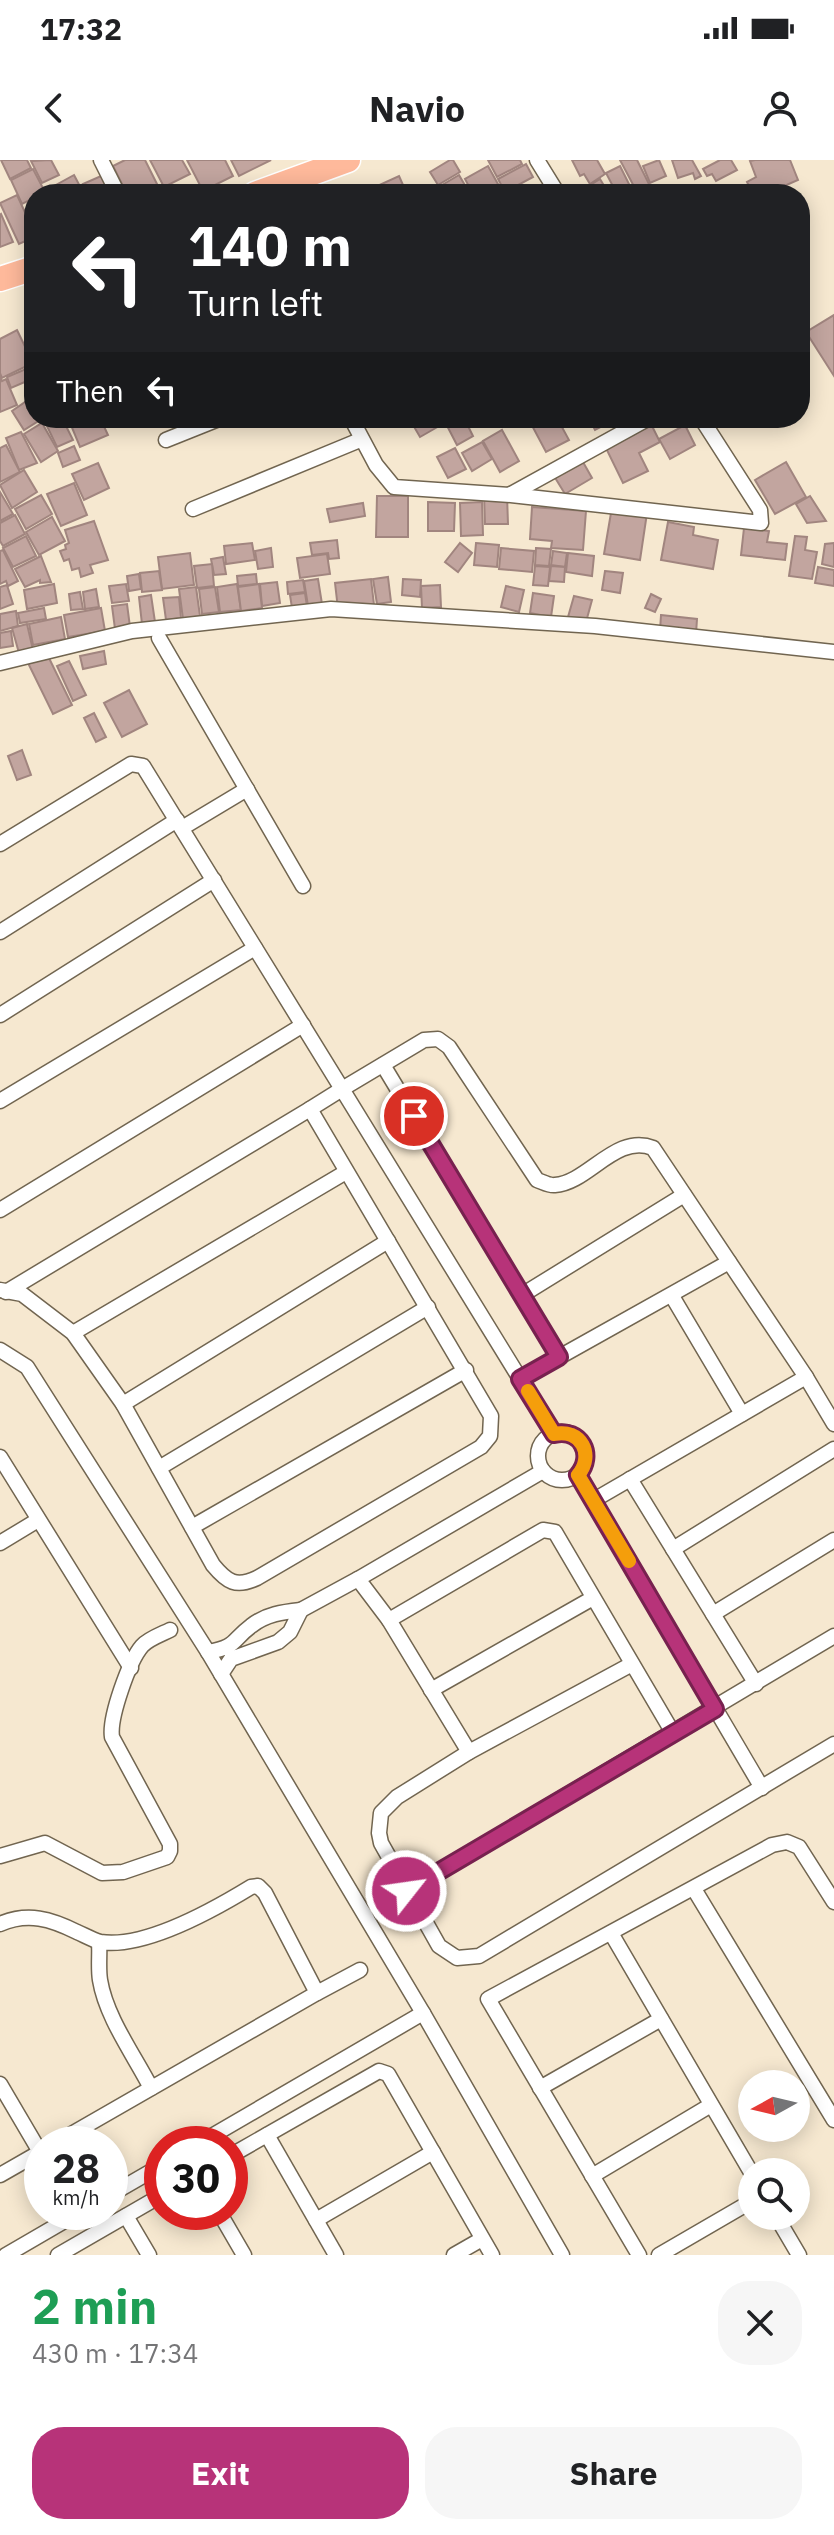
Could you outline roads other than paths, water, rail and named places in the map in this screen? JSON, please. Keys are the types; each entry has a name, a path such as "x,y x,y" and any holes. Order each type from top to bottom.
{"highway":[{"path":"282,184 348,160"},
{"path":"0,279 24,271"}],"street":[{"path":"101,160 113,184"},
{"path":"537,160 552,184"},
{"path":"166,440 196,428"},
{"path":"355,428 376,465 394,487 511,495 761,524 760,510 707,428"},
{"path":"511,495 631,428"},
{"path":"193,509 360,440"},
{"path":"0,663 132,631 331,609 595,626 834,652"},
{"path":"159,638 303,886"},
{"path":"0,844 131,764 143,766 554,1434"},
{"path":"0,932 179,824 247,789"},
{"path":"0,1015 214,880"},
{"path":"0,1101 255,948"},
{"path":"2,1203 303,1025"},
{"path":"3,1291 424,1040 438,1039 449,1047 537,1180 552,1186 565,1183 630,1146 653,1148 834,1424"},
{"path":"383,1065 559,1357"},
{"path":"3,1291 22,1294 73,1333 123,1404 213,1565 225,1580 236,1584 257,1578 481,1447 490,1436 491,1416 310,1109"},
{"path":"73,1333 346,1172"},
{"path":"522,1295 684,1195"},
{"path":"123,1404 388,1241"},
{"path":"520,1379 729,1262"},
{"path":"672,1296 742,1414"},
{"path":"159,1468 428,1307"},
{"path":"0,1350 27,1367 208,1652 423,2013 562,2255"},
{"path":"192,1527 466,1370"},
{"path":"594,1500 806,1377"},
{"path":"561,1432 575,1436 585,1448 586,1462 578,1475 563,1480 543,1471 539,1450 554,1434 561,1432"},
{"path":"673,1549 834,1449"},
{"path":"0,1457 131,1668"},
{"path":"208,1652 236,1643 249,1627 262,1619 278,1612 301,1610 543,1471"},
{"path":"578,1475 762,1788"},
{"path":"630,1479 756,1684"},
{"path":"0,1543 38,1520"},
{"path":"389,1620 543,1530 555,1532 673,1733"},
{"path":"713,1614 834,1540"},
{"path":"358,1579 389,1620 469,1752"},
{"path":"431,1690 593,1598"},
{"path":"221,1674 231,1659 278,1642 290,1632 301,1610"},
{"path":"2,1851 45,1843 102,1873 114,1874 167,1857 170,1844 112,1737 110,1726 143,1644 170,1630"},
{"path":"406,1891 834,1636"},
{"path":"632,1664 469,1752 397,1797 381,1813 381,1843 406,1891 439,1946 457,1958 479,1956 834,1744"},
{"path":"639,2255 488,1999 772,1845 787,1842 799,1847 834,1902"},
{"path":"0,1924 26,1917 52,1920 99,1942 120,1941 157,1933 204,1915 251,1887 258,1886 265,1893 317,1993"},
{"path":"694,1889 834,2120"},
{"path":"611,1933 742,2158"},
{"path":"99,1942 103,1991 151,2088"},
{"path":"85,2126 360,1970"},
{"path":"229,2126 423,2013"},
{"path":"540,2088 661,2019"},
{"path":"248,2146 379,2071 388,2074 492,2255"},
{"path":"0,2084 25,2126"},
{"path":"592,2176 711,2105"},
{"path":"267,2135 336,2255"},
{"path":"316,2220 433,2152"},
{"path":"0,2175 24,2162"},
{"path":"659,2255 738,2209"},
{"path":"128,2219 149,2255"},
{"path":"6,2255 49,2230"},
{"path":"58,2255 102,2230"},
{"path":"229,2230 244,2255"},
{"path":"784,2230 799,2255"},
{"path":"454,2255 482,2239"}]}
